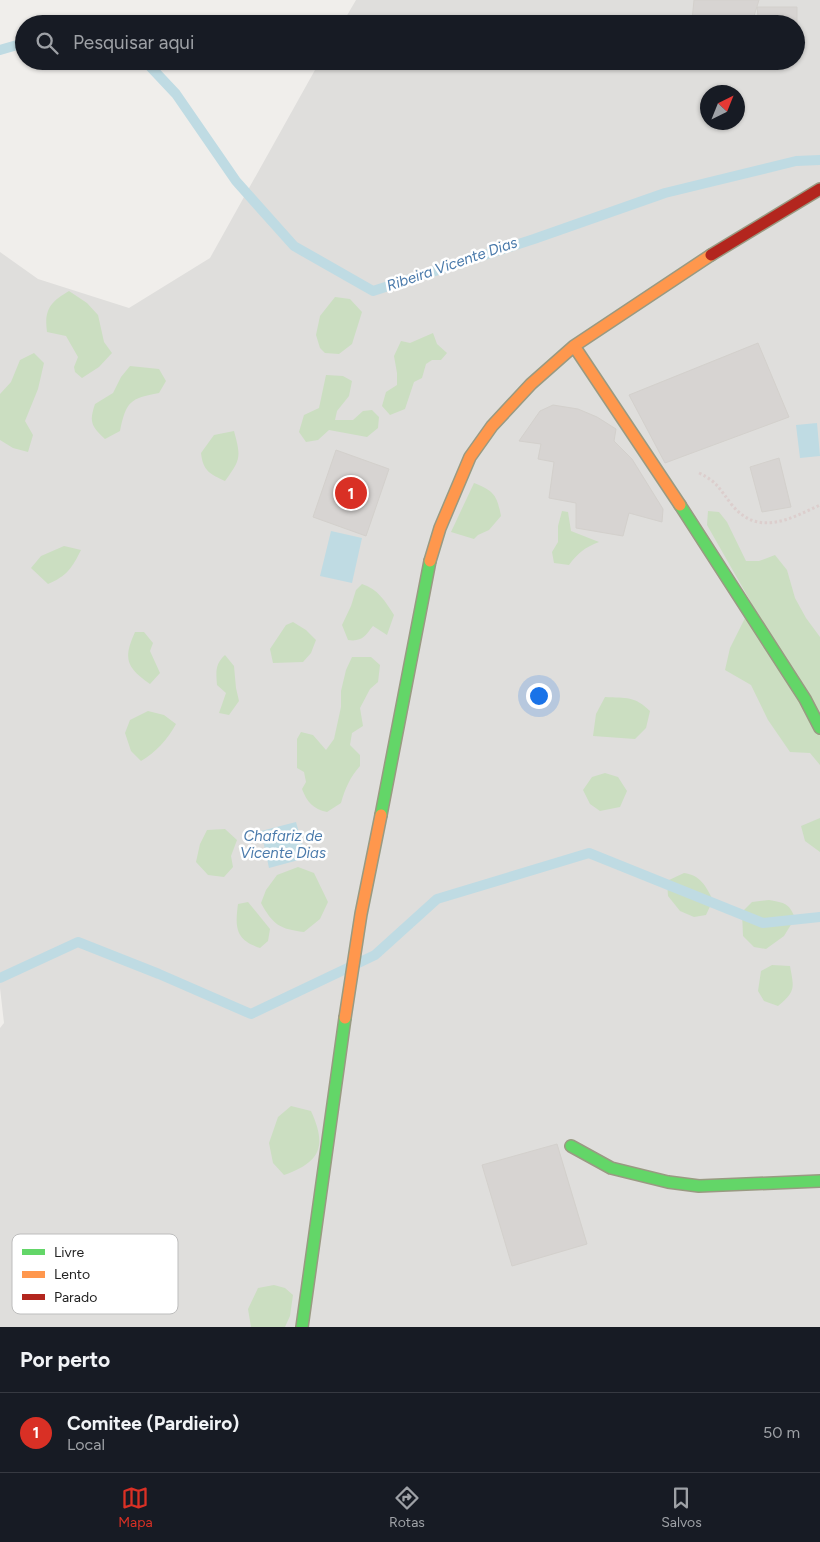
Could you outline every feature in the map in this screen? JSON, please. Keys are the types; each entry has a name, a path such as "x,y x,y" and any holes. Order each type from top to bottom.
{"main road":[{"path":"302,1327 348,994 414,648 427,570 440,528 470,457 492,426 531,384 574,346 720,249 820,189"},
{"path":"574,346 665,482 805,699 820,728"},
{"path":"572,1146 611,1168 668,1182 699,1186 820,1181"}],"path":[{"path":"665,482 699,473 713,480 744,517 761,524 801,515 820,505"}],"shaded area":[{"path":"356,0 820,0 820,1327 0,1327 0,1028 4,1023 0,988 0,252 38,279 129,308 210,258 315,70 805,70 805,15 347,15"}],"green space":[{"path":"69,291 87,303 98,315 104,342 112,353 99,367 82,378 75,372 74,367 78,357 66,336 47,332 46,318 50,307 57,299"},
{"path":"335,297 350,299 362,312 352,344 339,354 325,353 320,348 316,335 320,316"},
{"path":"433,333 437,344 447,353 441,360 432,360 426,364 422,378 414,382 405,409 390,415 382,406 386,392 397,385 394,356 401,341 410,343"},
{"path":"34,353 44,363 38,389 25,421 33,435 28,452 13,448 0,440 0,394 11,382 20,360"},
{"path":"130,366 159,369 166,381 159,393 142,397 131,403 127,408 120,431 105,439 92,423 95,404 113,393 121,377"},
{"path":"326,375 343,376 352,381 349,396 337,411 335,420 353,420 363,411 372,410 379,417 378,428 367,437 329,430 318,440 306,442 299,432 304,415 319,408"},
{"path":"234,431 238,447 238,458 225,481 208,471 203,464 201,453 214,435"},
{"path":"474,483 494,495 501,516 489,530 474,539 451,532"},
{"path":"562,511 568,512 571,531 599,542 582,551 569,565 554,563 552,552 558,542 558,526"},
{"path":"708,511 719,512 727,522 746,561 759,561 775,555 787,570 795,598 806,618 820,637 820,765 810,753 790,752 768,720 751,685 725,670 730,648 752,604 707,525"},
{"path":"64,546 81,550 68,571 60,578 48,584 31,568 41,556"},
{"path":"362,584 377,592 394,615 387,635 373,626 360,639 348,640 342,625 356,590"},
{"path":"293,622 306,630 316,640 311,653 303,662 273,663 270,649 286,625"},
{"path":"135,632 144,632 153,643 150,651 160,673 150,684 136,672 129,662 129,649"},
{"path":"225,655 234,666 239,701 229,715 219,713 226,693 217,685 216,672 218,665"},
{"path":"352,657 371,657 380,665 378,682 370,689 360,708 363,726 352,733 350,745 360,755 360,766 348,783 341,803 327,812 311,804 302,789 306,782 304,772 297,768 297,739 301,732 313,735 326,750 334,739 341,707 341,691 346,670"},
{"path":"605,697 635,700 650,711 646,728 635,739 593,736 596,714"},
{"path":"148,711 164,715 176,724 161,745 141,761 131,751 125,733 130,720"},
{"path":"605,773 618,777 627,791 620,807 600,811 590,804 583,790 592,777"},
{"path":"820,818 820,852 805,841 801,826"},
{"path":"225,829 237,840 231,856 233,867 224,877 208,875 196,862 200,844 207,830"},
{"path":"298,867 314,873 328,902 320,919 304,932 278,925 269,916 261,903 266,890 277,875"},
{"path":"684,873 698,879 705,886 713,900 706,915 694,917 680,911 668,896 667,881"},
{"path":"769,900 786,904 791,909 795,918 784,936 766,949 754,947 743,936 742,912 752,902"},
{"path":"248,902 270,929 268,941 260,948 246,941 238,932 238,904"},
{"path":"772,965 790,966 793,984 791,993 778,1006 764,1001 758,991 761,971"},
{"path":"291,1106 311,1111 319,1134 319,1143 313,1158 296,1170 284,1175 273,1163 269,1143 278,1117"},
{"path":"274,1285 285,1288 293,1295 290,1316 285,1327 251,1327 248,1309 258,1288"}],"water":[{"path":"817,423 820,456 800,458 796,425"},
{"path":"331,531 362,538 352,583 320,576"},
{"name":"Chafariz de Vicente Dias","path":"296,822 306,858 269,868 261,831"}],"building":[{"path":"694,0 759,0 754,15 692,15"},
{"path":"757,7 797,7 797,15 758,15"},
{"path":"758,343 789,417 665,463 629,395"},
{"path":"553,405 578,409 597,417 616,429 614,441 632,459 663,509 662,522 629,513 623,536 576,528 576,503 549,498 554,462 538,459 541,444 519,441 540,411"},
{"path":"336,450 389,469 366,536 313,517"},
{"path":"779,458 791,507 762,512 750,467"},
{"path":"557,1144 587,1244 512,1266 482,1165"}],"waterway":[{"name":"Ribeira Vicente Dias","path":"0,50 15,46"},
{"name":"Ribeira Vicente Dias","path":"153,70 176,94 236,181 294,246 373,291 534,239 665,193 796,161 820,160"},
{"path":"0,978 78,942 159,974 251,1014 375,955 437,899 589,853 763,923 820,917"}],"traffic: fast":[{"path":"680,505 805,699 820,728"},
{"path":"381,815 430,561"},
{"path":"302,1327 345,1018"},
{"path":"571,1146 611,1168 668,1182 699,1186 820,1181"}],"traffic: slow":[{"path":"430,561 440,528 470,457 492,426 531,384 574,346 711,255"},
{"path":"574,346 680,505"},
{"path":"345,1018 361,914 381,815"}],"traffic: jam":[{"path":"711,255 820,189"}],"place":[{"name":"Comitee (Pardieiro)","path":"351,493"}]}
